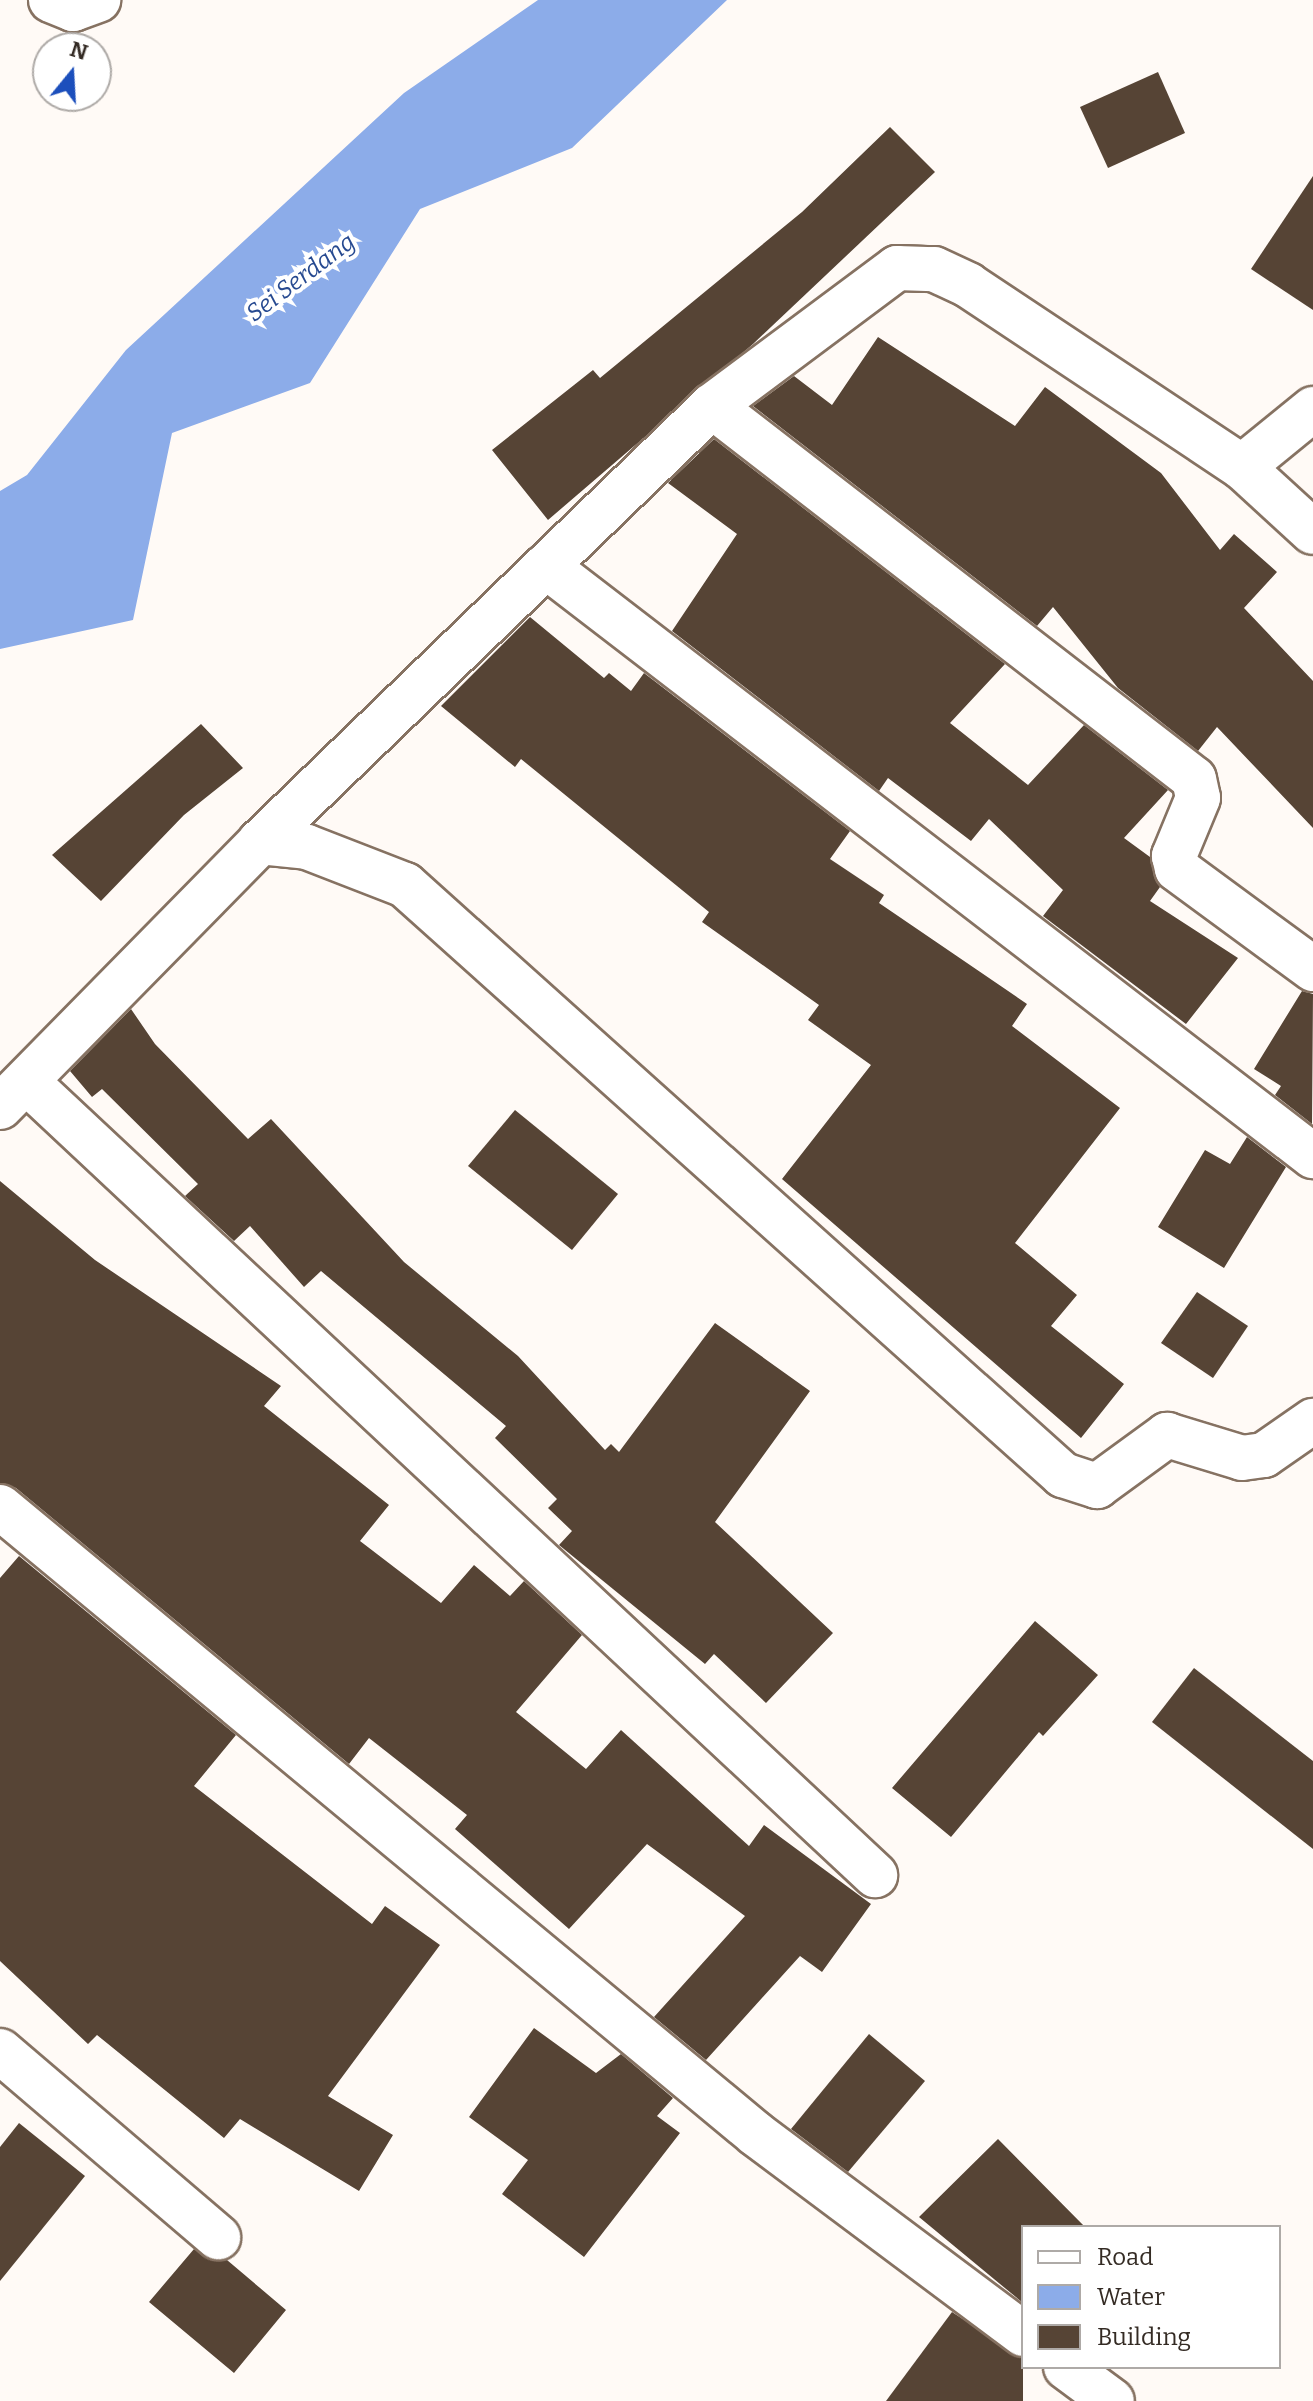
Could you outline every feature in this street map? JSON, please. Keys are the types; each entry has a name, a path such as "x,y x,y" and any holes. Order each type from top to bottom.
{"street":[{"path":"51,0 73,9 98,0"},
{"path":"875,1875 14,1095 260,842 712,406 897,268 916,266 959,279 1242,467 1313,532"},
{"path":"712,406 1194,779 1198,798 1174,856 1177,869 1313,969"},
{"path":"1242,467 1313,409"},
{"path":"546,566 1313,1156"},
{"path":"260,842 307,847 405,885 1063,1475 1097,1486 1167,1435 1242,1458 1264,1455 1313,1421"},
{"path":"0,1507 756,2134 1021,2333"},
{"path":"0,2051 218,2237"},
{"path":"1069,2369 1112,2401"}],"water":[{"name":"Sei Serdang","path":"538,0 727,0 572,148 420,209 310,383 172,433 133,620 0,649 0,491 27,475 126,350 404,93"}],"building":[{"path":"1158,72 1185,133 1108,168 1080,107"},
{"path":"890,127 935,172 753,344 548,520 492,450 593,370 600,378 802,212"},
{"path":"1313,176 1313,310 1251,269"},
{"path":"878,337 1015,426 1045,387 1161,473 1220,550 1234,534 1277,572 1244,608 1313,681 1313,828 1217,727 1198,751 1118,688 1053,607 1037,626 753,406 794,376 832,405"},
{"path":"714,439 1005,664 950,723 1028,785 1084,725 1168,790 1124,838 1150,857 1160,887 1150,901 1238,958 1186,1024 1043,916 1063,890 989,819 971,841 888,778 879,791 672,631 737,534 668,483"},
{"path":"530,617 604,678 609,673 631,691 644,673 850,831 830,859 884,895 879,903 1027,1004 1012,1026 1120,1108 1015,1243 1077,1295 1051,1326 1124,1384 1081,1438 782,1179 871,1065 808,1020 819,1005 702,922 709,912 521,759 515,767 441,706"},
{"path":"201,724 243,768 184,815 101,901 52,855"},
{"path":"1302,991 1313,994 1312,1124 1275,1095 1281,1086 1254,1069"},
{"path":"131,1009 155,1044 248,1139 271,1119 404,1262 518,1356 605,1450 611,1444 619,1452 715,1323 810,1391 715,1522 833,1633 766,1703 714,1654 705,1664 559,1545 572,1531 548,1508 557,1499 495,1438 506,1426 321,1271 304,1287 250,1226 234,1241 185,1196 198,1184 102,1089 92,1097 70,1071"},
{"path":"515,1110 618,1194 572,1250 468,1166"},
{"path":"1247,1137 1286,1167 1224,1268 1158,1227 1205,1150 1230,1164"},
{"path":"0,1181 95,1260 281,1386 264,1406 389,1505 360,1541 441,1603 474,1565 510,1596 524,1581 582,1635 516,1712 586,1769 621,1730 749,1846 764,1825 871,1904 822,1972 800,1956 706,2060 654,2017 745,1916 647,1844 569,1929 455,1829 467,1815 369,1738 349,1764 16,1488 0,1483"},
{"path":"1197,1292 1248,1326 1213,1378 1161,1343"},
{"path":"19,1556 236,1735 194,1786 372,1924 385,1906 440,1945 328,2096 393,2135 359,2191 240,2119 224,2138 97,2035 88,2044 0,1961 0,1578"},
{"path":"1035,1621 1098,1675 1043,1736 1039,1732 951,1837 892,1788"},
{"path":"1194,1668 1313,1761 1313,1849 1152,1722"},
{"path":"534,2028 596,2073 621,2054 673,2098 657,2116 680,2133 584,2257 502,2194 528,2160 469,2117"},
{"path":"869,2034 925,2081 848,2172 791,2129"},
{"path":"19,2123 85,2176 0,2281 0,2147"},
{"path":"998,2139 1083,2225 1021,2225 1021,2301 919,2217"},
{"path":"194,2249 213,2261 227,2260 286,2310 234,2373 149,2302"},
{"path":"952,2312 1021,2357 1023,2401 886,2401"}]}
